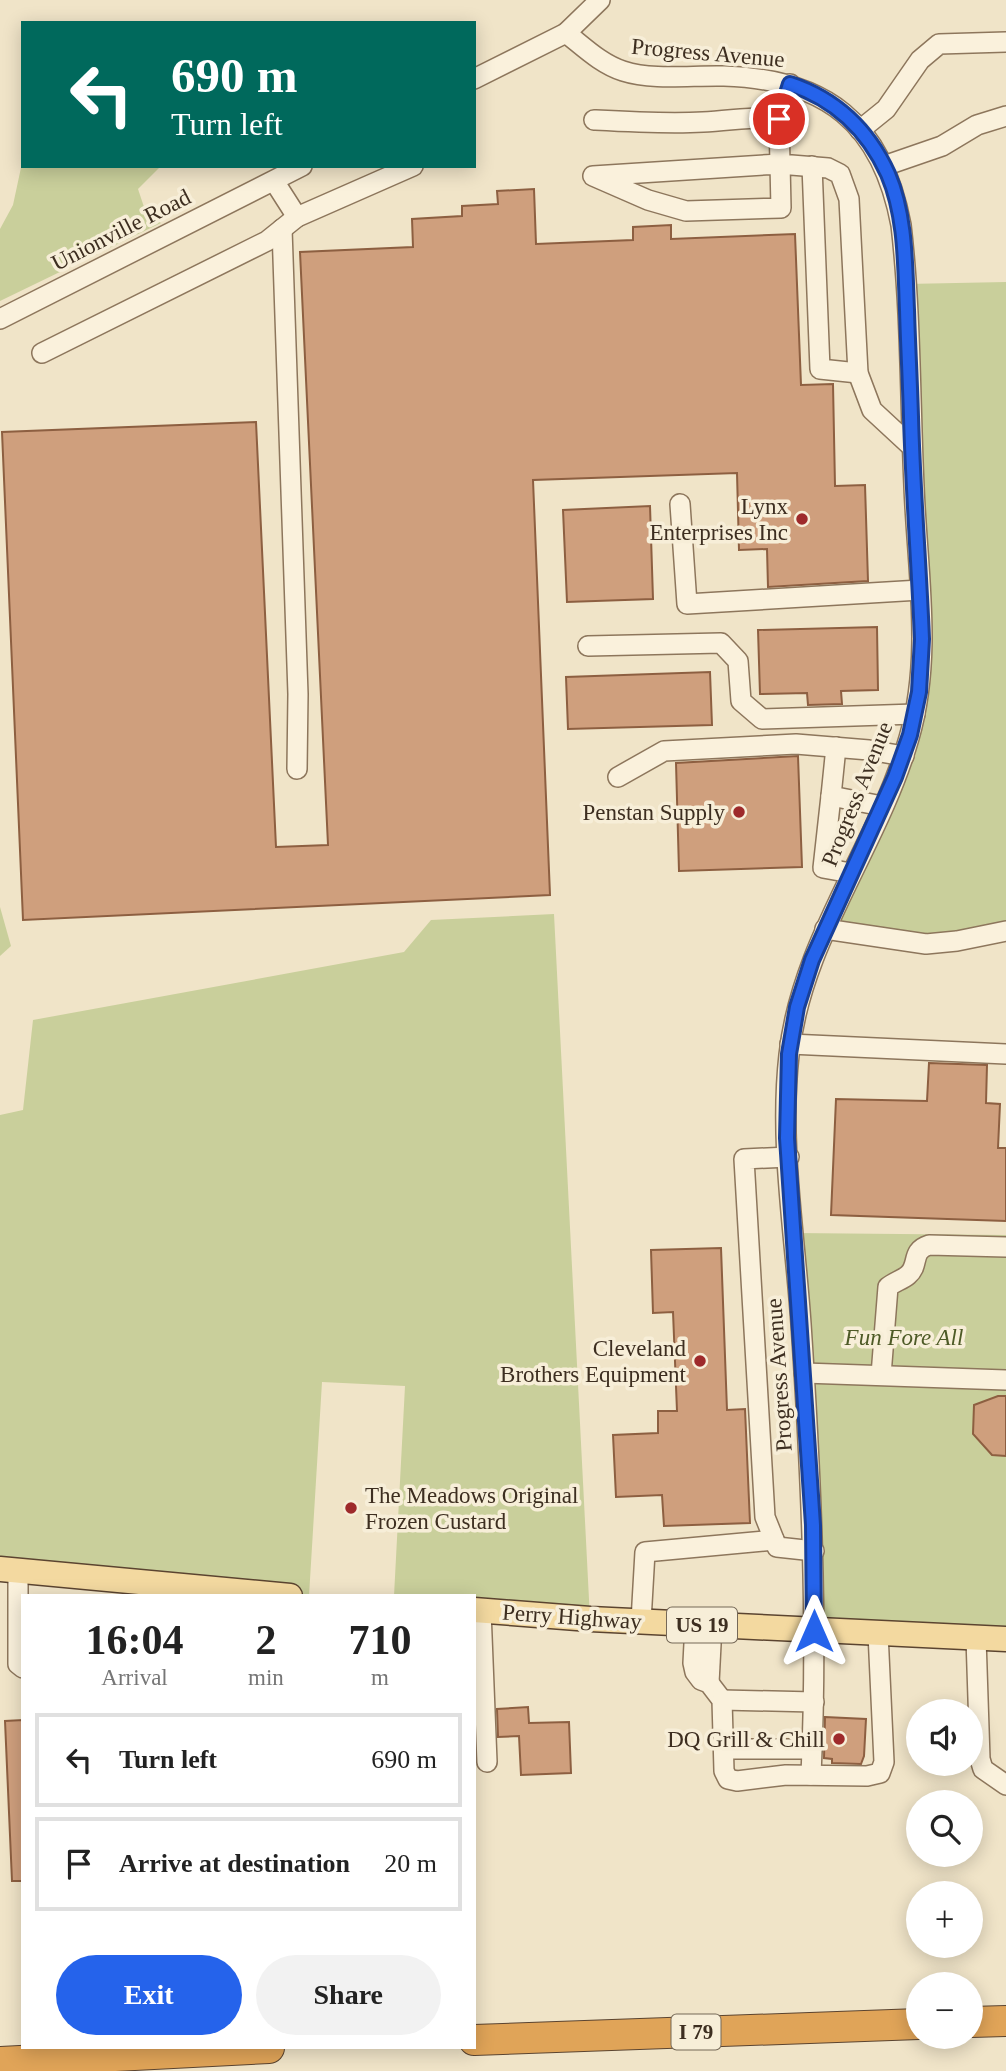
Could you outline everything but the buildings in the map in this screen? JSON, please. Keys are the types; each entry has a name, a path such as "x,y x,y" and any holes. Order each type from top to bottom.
{"highway":[{"path":"983,2022 1006,2021"},
{"name":"I 79","path":"476,2040 906,2024"},
{"path":"0,2062 251,2049"}],"main road":[{"path":"9,1570 268,1594"},
{"name":"Perry Highway","path":"477,1610 703,1625 1006,1639"}],"street":[{"path":"476,78 566,33 590,4"},
{"name":"Progress Avenue","path":"566,33 601,60 623,71 651,75 749,77 790,84 822,97 849,117 884,166 898,208 903,243 920,590 921,670 915,714 904,756 825,929 804,984 790,1044 786,1110 814,1551 811,1775"},
{"path":"860,130 887,109 920,60 939,44 1006,43"},
{"path":"790,84 779,118 779,164 781,208 686,211 648,200 593,176 779,164 828,168 840,174 849,199 858,373 872,410 912,447"},
{"path":"594,120 676,124 723,122 758,116 779,118"},
{"path":"884,166 942,146 977,125 1006,116"},
{"path":"812,166 820,369 858,373"},
{"name":"Unionville Road","path":"0,319 298,168"},
{"path":"42,353 267,242 289,223 409,168"},
{"path":"274,181 289,223 298,680 297,769"},
{"path":"680,504 688,604 920,590"},
{"path":"588,646 721,643 738,661 741,701 762,719 915,714"},
{"path":"618,776 664,751 796,744 904,756"},
{"path":"836,747 823,868 851,873"},
{"path":"831,796 882,806"},
{"path":"825,929 926,944 1006,931"},
{"path":"790,1044 1006,1054"},
{"path":"789,1157 744,1160 765,1517 777,1547 814,1551"},
{"path":"881,1375 888,1287 914,1269 915,1256 922,1247 1006,1247"},
{"path":"804,1373 1006,1380"},
{"path":"640,1621 645,1552 774,1540"},
{"path":"9,1570 18,1664 21,1666"},
{"path":"477,1610 487,1762"},
{"path":"703,1625 694,1667 698,1677 709,1683 722,1699 724,1771 728,1779 737,1781 786,1775 867,1776 880,1773 884,1762 878,1633"},
{"path":"976,1638 980,1759 983,1769 1003,1778"},
{"path":"722,1699 814,1702"},
{"path":"724,1749 813,1749"}],"green space":[{"path":"21,168 159,168 138,189 146,213 161,223 0,301 0,229 13,205"},
{"path":"1006,282 1006,931 957,941 825,929 915,714 906,284"},
{"path":"0,907 11,946 0,956"},
{"path":"554,914 590,1619 476,1610 476,1594 394,1594 405,1386 322,1382 309,1594 0,1569 0,1115 23,1110 33,1020 404,952 431,920"},
{"name":"Fun Fore All","path":"794,1233 1006,1235 1006,1639 814,1631"}],"place":[{"name":"Lynx Enterprises Inc","path":"802,519"},
{"name":"Penstan Supply","path":"739,812"},
{"name":"Cleveland Brothers Equipment","path":"700,1361"},
{"name":"The Meadows Original Frozen Custard","path":"351,1508"},
{"name":"DQ Grill & Chill","path":"839,1739"}],"route":[{"path":"779,119 790,84 822,97 849,117 870,143 894,192 901,225 906,284 922,639 919,692 904,756 812,960 797,1007 789,1054 787,1138 813,1525 814,1631"}]}
